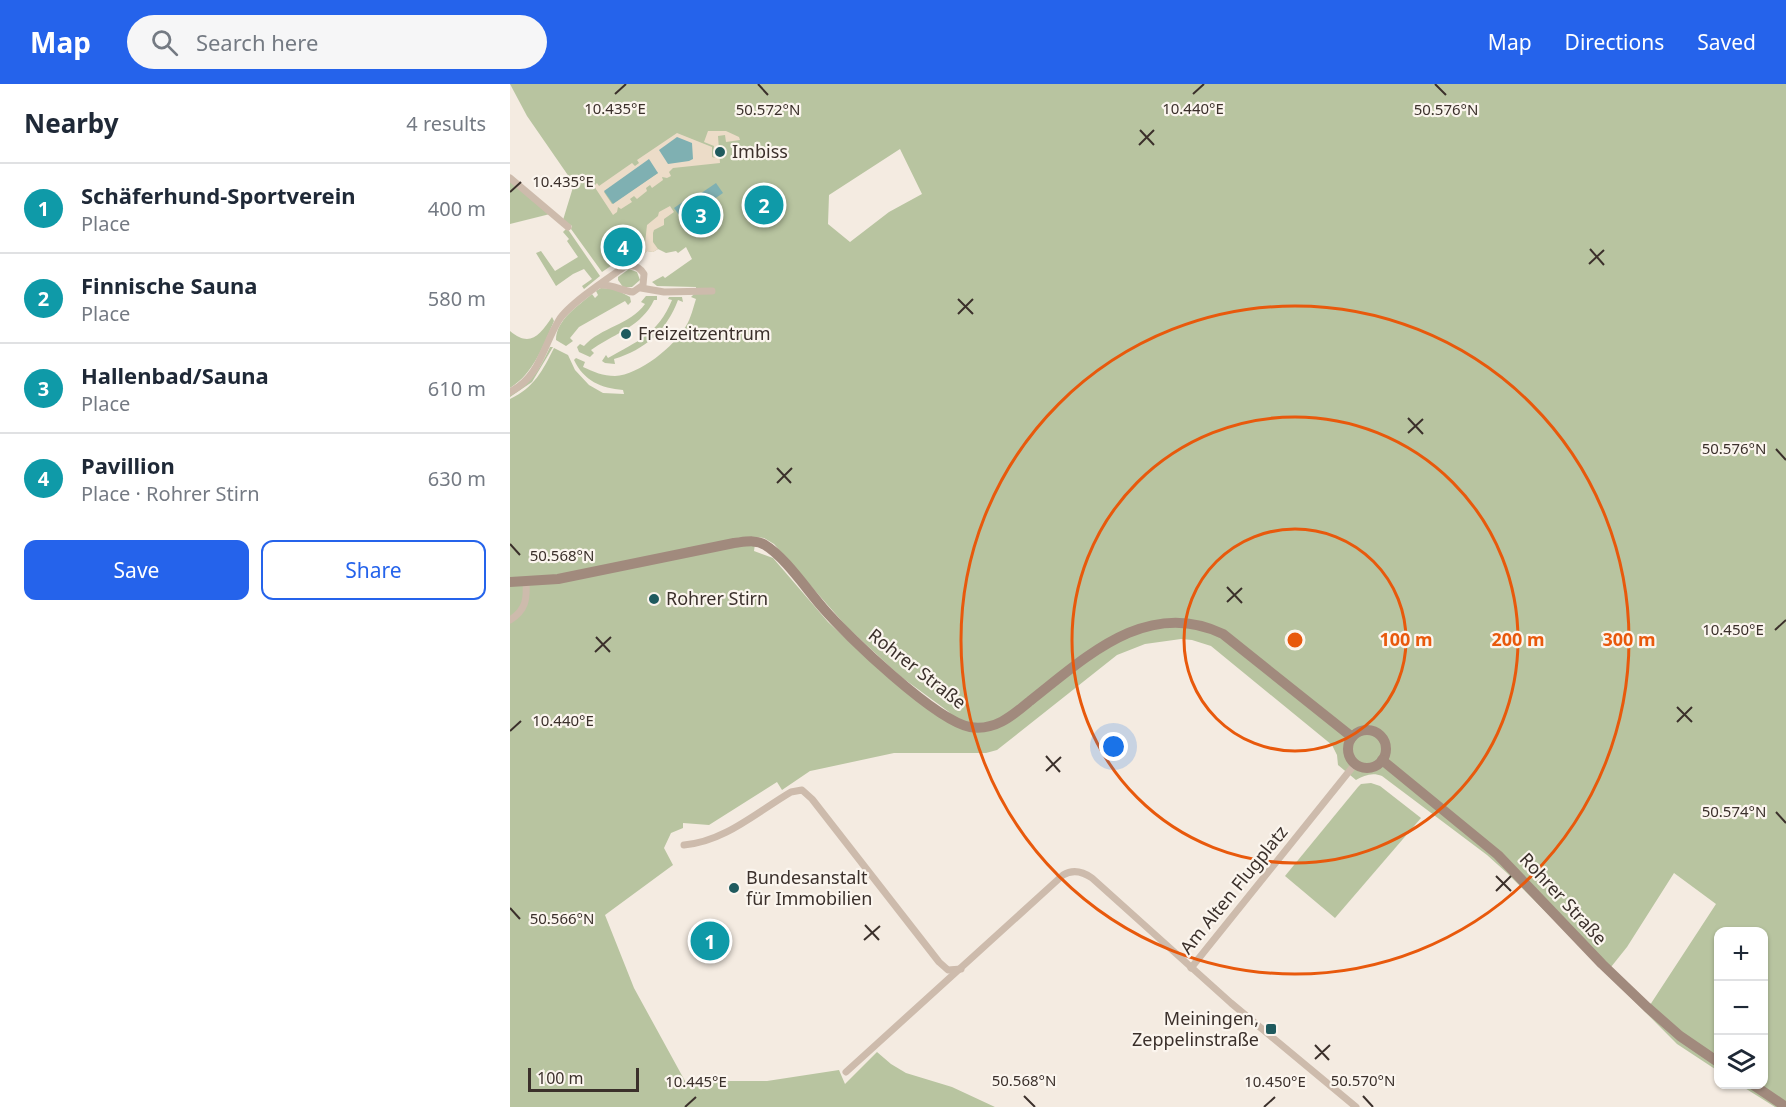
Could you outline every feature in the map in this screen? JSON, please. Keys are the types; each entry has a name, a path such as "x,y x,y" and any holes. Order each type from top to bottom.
{"main road":[{"name":"Rohrer Straße","path":"510,582 558,579 734,543 749,541 762,543 774,551 854,640 946,717 962,725 981,728 1005,721 1089,656 1116,639 1131,631 1171,622 1208,627 1229,639 1352,737"},
{"path":"1364,730 1377,733 1386,745 1382,760 1377,765 1367,768 1355,764 1348,749 1352,737 1364,730"},
{"name":"Rohrer Straße","path":"1382,760 1498,855 1602,964 1661,1021 1714,1058"},
{"path":"1759,1089 1786,1107"}],"street":[{"path":"510,178 568,227"},
{"path":"510,392 532,375 559,319 571,308 624,267 637,266 644,274 644,282 640,288"},
{"path":"601,285 612,284 629,292 640,288 664,292 712,291"},
{"path":"510,620 519,614 527,600 526,582"},
{"name":"Am Alten Flugplatz","path":"846,1072 1063,876 1076,871 1092,878 1191,968 1355,764"},
{"path":"684,845 702,842 725,833 791,792 802,790 812,799 939,962 948,969 961,969"},
{"path":"1191,968 1356,1107"}],"green space":[{"path":"510,84 1786,84 1786,1107 1775,1107 1746,1089 1768,1089 1768,927 1714,927 1714,1068 1677,1044 1487,855 1382,776 1375,774 1356,780 1338,765 1337,755 1332,745 1211,646 1181,639 1145,644 1117,655 997,750 986,753 894,753 810,771 782,790 777,782 709,825 683,823 683,828 671,833 664,848 673,865 605,915 634,988 685,1081 767,1081 839,1070 845,1084 877,1052 906,1073 952,1087 995,1107 510,1107 510,399 532,384 554,348 568,355 575,370 589,385 603,393 624,394 623,390 600,385 588,378 574,360 576,358 585,362 583,367 606,375 615,376 635,371 665,350 681,334 689,320 696,299 691,297 696,292 696,287 657,286 652,282 663,276 665,278 692,259 686,247 678,253 676,251 666,253 658,249 653,252 647,251 640,258 627,255 602,272 571,229 572,226 563,220 574,184 527,116","holes":["900,149 922,194 889,212 850,242 828,224 829,195","756,537 764,538 774,544 847,627 900,676 949,712 957,727 933,713 872,663 828,622 773,558 754,551","1674,873 1716,904 1650,1005 1611,967 1627,947"]},
{"path":"510,181 550,214 510,224"},
{"path":"567,228 600,276 584,289 582,286 592,279 584,269 556,286 536,253 541,251 555,271 578,257 563,232"},
{"path":"629,269 637,272 640,280 632,287 623,287 618,277"},
{"path":"601,288 615,289 630,297 631,302 628,305 625,301 579,327 570,338 573,341 566,346 556,340 564,320 592,294 595,298 598,295 596,291"},
{"path":"646,296 657,296 657,300 654,300 636,323 591,350 594,353 590,357 579,352 577,347 580,344 584,346 599,334 632,317 645,304 641,302"},
{"path":"669,297 682,297 683,302 678,300 668,321 654,337 636,350 614,359 615,364 602,361 606,355 608,358 654,329 672,300 668,299"},
{"path":"552,317 554,321 532,367 510,388 510,331 523,339 529,339 539,334"},
{"path":"550,347 553,347 532,382 510,397 510,394 534,375"},
{"path":"1371,783 1380,786 1421,818 1335,918 1285,876 1358,787 1361,784"}],"shaded area":[{"path":"708,131 726,131 739,137 740,140 726,142 725,135 718,136 720,163 673,168 669,172 671,176 662,177 663,180 652,188 650,185 646,188 647,191 637,199 634,196 630,199 632,202 621,209 618,207 617,212 613,215 594,186 597,183 599,186 632,163 635,166 639,163 637,160 677,133 712,147 712,157 715,158 713,156 714,146 704,142","holes":["646,163 658,173 612,204 604,192"]},
{"path":"670,206 674,212 664,219 664,225 654,230 653,242 658,249 653,252 647,251 642,257 633,251 612,255 608,243 628,237 636,239 636,245 645,243 647,225 658,216 659,212","holes":["633,241 633,250 614,253 612,244"]}],"water":[{"path":"677,137 692,143 693,159 668,164 659,150"},
{"path":"649,159 658,173 613,204 604,191"},
{"path":"716,183 723,193 701,208 694,198"},
{"path":"687,199 696,214 684,222 674,208"}],"place":[{"name":"Imbiss","path":"720,152"},
{"name":"Finnische Sauna","path":"764,205"},
{"name":"Hallenbad/Sauna","path":"701,215"},
{"name":"Pavillion","path":"623,247"},
{"name":"Freizeitzentrum","path":"626,334"},
{"name":"Rohrer Stirn","path":"654,599"},
{"name":"Bundesanstalt für Immobilien","path":"734,888"},
{"name":"Schäferhund-Sportverein","path":"710,941"},
{"name":"Meiningen, Zeppelinstraße","path":"1271,1029"}]}
